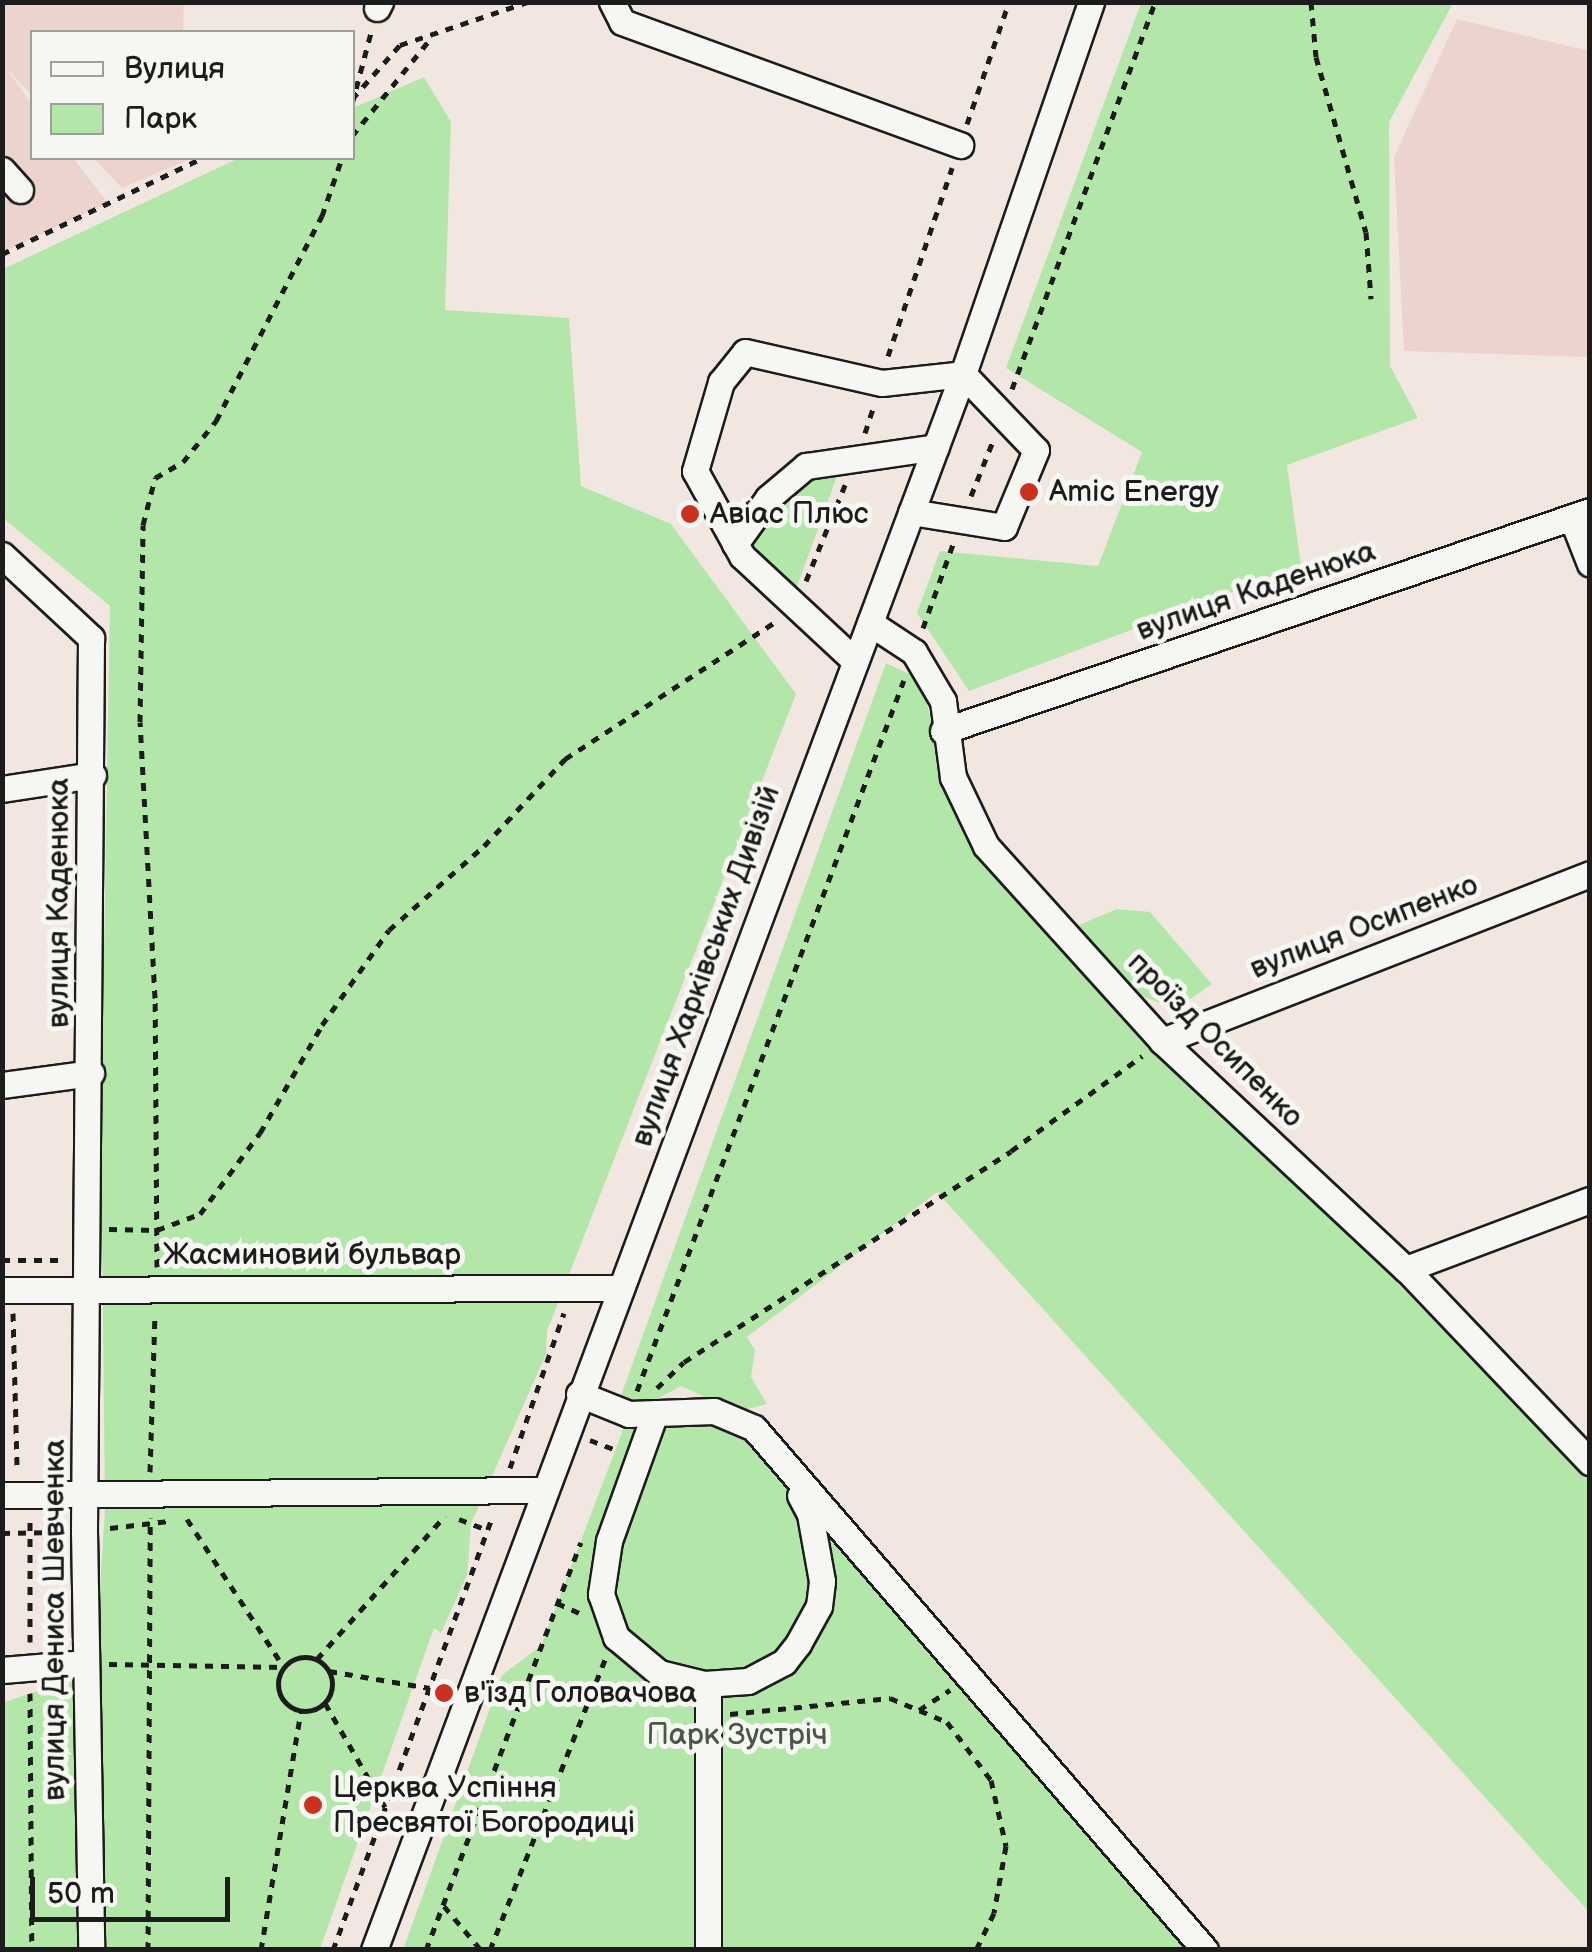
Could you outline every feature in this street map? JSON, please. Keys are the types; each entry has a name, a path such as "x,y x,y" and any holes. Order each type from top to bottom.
{"street":[{"path":"612,2 622,22 960,145"},
{"name":"вулиця Харківських Дивізій","path":"374,1950 542,1490 963,374 1092,2"},
{"path":"2,170 20,190"},
{"path":"855,661 795,608 735,544 696,472 721,382 745,352 882,382 963,374 1036,450 1004,526 911,512"},
{"path":"735,544 768,498 806,466 936,447"},
{"path":"1581,514 1590,564"},
{"name":"вулиця Каденюка","path":"944,731 1581,514"},
{"name":"вулиця Каденюка","path":"2,554 92,638 88,1228 75,1290"},
{"name":"проїзд Осипенко","path":"870,622 914,652 943,702 953,777 986,846 1162,1041 1406,1269 1590,1462"},
{"path":"2,789 92,775"},
{"name":"вулиця Осипенко","path":"1162,1041 1590,874"},
{"path":"2,1085 91,1073"},
{"path":"1406,1269 1590,1200"},
{"name":"Жасминовий бульвар","path":"2,1290 621,1288"},
{"name":"вулиця Дениса Шевченка","path":"75,1290 85,1494 91,1950"},
{"path":"579,1394 642,1413 714,1411 754,1428 1205,1950"},
{"path":"642,1413 604,1559 601,1594 615,1634 659,1673 708,1684 748,1681 784,1662 819,1606 821,1556 810,1514 780,1458"},
{"path":"2,1495 542,1490"},
{"path":"2,1670 86,1663"},
{"path":"708,1684 708,1950"}],"path":[{"path":"355,98 400,45 528,2"},
{"path":"88,1228 157,1230 200,1214 260,1133 322,1024 389,930 484,846 564,760 795,608 858,456 1009,2"},
{"path":"642,1413 962,518 1155,2"},
{"path":"1311,2 1316,57 1366,232 1371,299"},
{"path":"355,93 379,6"},
{"path":"355,132 434,34"},
{"path":"2,254 198,160"},
{"path":"148,1950 150,1493 157,1230 155,998 140,722 142,525 155,478 183,462 216,421 322,216 341,160"},
{"path":"609,1467 642,1413 684,1362 1011,1151 1162,1041"},
{"path":"2,1260 70,1260 75,1290 12,1314 14,1464 30,1494 32,1950"},
{"path":"332,1950 503,1490 573,1288"},
{"path":"2,1394 14,1394"},
{"path":"317,1659 445,1516"},
{"path":"186,1519 284,1667 280,1694 300,1710"},
{"path":"2,1533 84,1531"},
{"path":"426,1950 583,1535"},
{"path":"490,1950 615,1634"},
{"path":"86,1663 284,1667 299,1658 317,1659 330,1671 430,1688"},
{"path":"300,1710 325,1703 332,1688 330,1671"},
{"path":"918,1710 969,1677"},
{"path":"708,1716 890,1698 948,1722 991,1780 1006,1846 994,1913 976,1950"},
{"path":"325,1703 386,1807"},
{"path":"261,1950 300,1710"},
{"path":"443,1904 481,1950"}],"shaded area":[{"path":"3,3 184,3 183,30 30,30 30,93 5,67 30,101 30,160 75,160 108,203 3,252"},
{"path":"1457,19 1589,51 1589,357 1404,351 1394,157"},
{"path":"95,160 187,160 122,188"}],"green space":[{"path":"1141,3 1453,3 1389,122 1390,366 1418,418 1287,465 1301,566 969,691 917,613 940,551 1098,566 1142,452 1006,368"},
{"path":"424,77 451,122 445,310 569,318 581,486 671,524 796,694 547,1331 546,1354 471,1524 467,1575 441,1633 434,1628 320,1949 3,1949 2,1703 93,1672 96,1654 105,1510 101,1128 110,606 3,518 3,269 235,160 355,160 355,107"},
{"path":"840,468 794,595 753,551 753,538 804,479"},
{"path":"886,663 922,680 940,763 1060,933 1117,909 1150,912 1212,984 1176,1009 1136,994 1193,1074 1589,1479 1589,1912 937,1192 747,1337 755,1350 751,1377 767,1404 737,1412 681,1386 644,1406 619,1401"},
{"name":"Парк Зустріч","path":"629,1414 754,1428 1205,1950 403,1950 502,1675 541,1646"}],"place":[{"name":"Amic Energy","path":"1029,492"},
{"name":"Авіас Плюс","path":"690,514"},
{"name":"в'їзд Головачова","path":"444,1693"},
{"name":"Церква Успіння Пресвятої Богородиці","path":"313,1805"}]}
